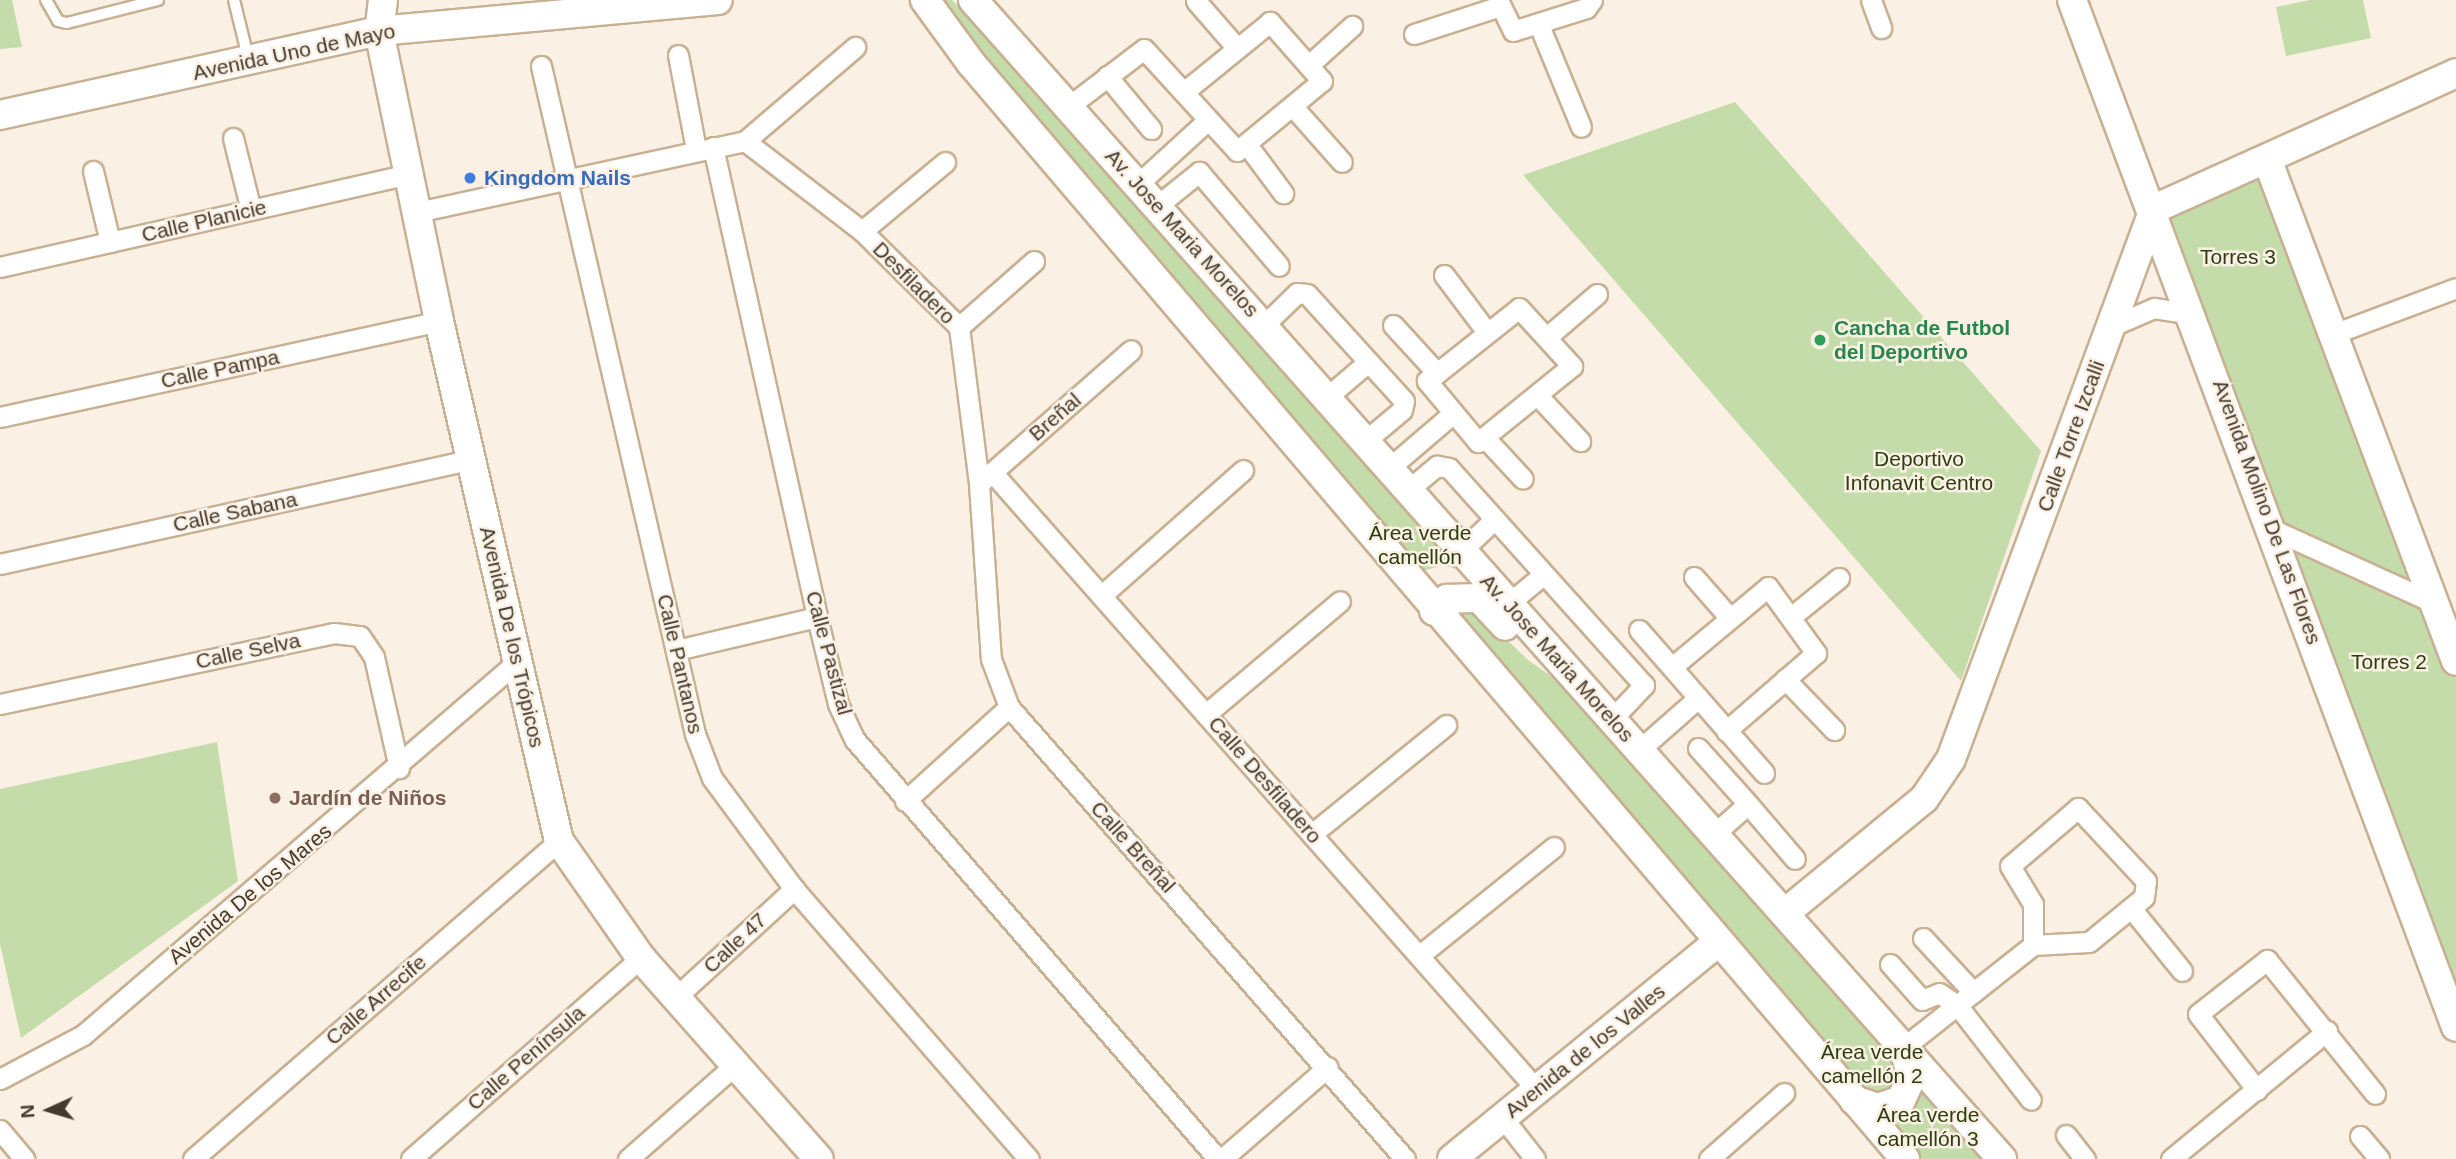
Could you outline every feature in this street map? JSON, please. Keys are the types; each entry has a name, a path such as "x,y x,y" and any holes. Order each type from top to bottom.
{"main road":[{"name":"Avenida De los Trópicos","path":"383,0 379,32 439,321 559,841 641,957 819,1159"},
{"name":"Avenida Uno de Mayo","path":"0,115 379,32 718,0"},
{"path":"925,0 971,63 1434,611 1905,1159"},
{"name":"Av. Jose Maria Morelos","path":"973,0 1139,183 2001,1159"},
{"name":"Avenida Molino De Las Flores","path":"2072,0 2154,209 2456,1027"},
{"path":"2154,209 2456,73"},
{"path":"2267,159 2434,603 2453,643"},
{"name":"Calle Torre Izcalli","path":"1784,914 1924,799 1951,759 2154,209"},
{"path":"1434,611 1447,599 1479,598 1536,658 1582,685"},
{"name":"Avenida de los Valles","path":"1452,1159 1718,942"},
{"path":"1854,1100 1877,1108 1901,1100 1912,1076 1904,1047"}],"street":[{"path":"1414,34 1499,3 1513,31 1539,25 1592,0"},
{"path":"1871,0 1881,28"},
{"path":"1196,1 1237,48"},
{"path":"1069,106 1144,49 1185,91 1233,150 1248,146 1322,81 1310,64 1270,22 1185,91"},
{"path":"1539,25 1581,127"},
{"path":"1310,64 1352,26"},
{"path":"417,212 745,141 855,47"},
{"name":"Calle Pastizal","path":"678,55 705,148 838,704 855,740 905,802 1220,1159"},
{"name":"Calle Pantanos","path":"541,65 676,650 712,778 794,889 1029,1159"},
{"path":"1107,76 1151,129"},
{"path":"0,108 28,109"},
{"path":"1294,108 1342,162"},
{"path":"1139,183 1208,120"},
{"path":"233,138 251,210"},
{"name":"Desfiladero","path":"745,141 862,231 958,327 986,478"},
{"path":"1248,146 1283,193"},
{"path":"862,231 944,162"},
{"path":"93,171 110,242"},
{"path":"1158,205 1199,172 1279,266"},
{"name":"Calle Planicie","path":"0,267 409,174"},
{"path":"958,327 1034,261"},
{"path":"1444,275 1487,332"},
{"path":"2333,334 2456,288"},
{"path":"1264,326 1302,291 1368,362 1404,405 1365,441"},
{"path":"1547,337 1597,294"},
{"path":"1519,308 1547,337 1572,366 1486,439 1478,442 1426,385 1437,373 1519,308"},
{"path":"2112,326 2154,308 2193,314"},
{"name":"Calle Pampa","path":"0,417 439,321"},
{"path":"1393,325 1437,373"},
{"name":"Breñal","path":"986,478 1131,350"},
{"path":"1327,397 1368,362"},
{"path":"1538,396 1580,440"},
{"path":"1389,468 1451,415"},
{"path":"1486,439 1523,479"},
{"name":"Calle Sabana","path":"0,564 470,460"},
{"path":"1408,490 1442,464 1644,685 1612,719"},
{"path":"1103,594 1243,470"},
{"name":"Calle Desfiladero","path":"986,478 1103,594 1537,1090"},
{"name":"Calle Breñal","path":"986,478 991,659 1009,707 1328,1067 1405,1159"},
{"path":"1462,550 1495,519"},
{"path":"2274,530 2434,603"},
{"path":"1509,603 1543,575"},
{"path":"1694,577 1729,617"},
{"path":"1791,617 1839,578"},
{"path":"1672,667 1765,586 1817,650 1726,731"},
{"path":"1206,714 1340,601"},
{"path":"676,650 817,617"},
{"path":"1639,630 1764,773"},
{"name":"Calle Selva","path":"0,704 334,633 360,636 374,657 398,768"},
{"name":"Avenida De los Mares","path":"0,1079 83,1035 398,768 517,662"},
{"path":"1785,679 1835,730"},
{"path":"1639,750 1698,698"},
{"path":"905,802 1009,707"},
{"path":"1312,834 1446,725"},
{"path":"1698,748 1795,859"},
{"path":"1714,834 1748,804"},
{"path":"1904,1047 2033,945 2089,942 2144,897 2147,881 2086,811 2072,809 2010,866 2033,904 2033,945"},
{"name":"Calle Arrecife","path":"193,1159 559,841"},
{"path":"1420,955 1554,847"},
{"name":"Calle 47","path":"677,996 794,889"},
{"path":"2131,908 2182,971"},
{"path":"1923,939 1973,992"},
{"name":"Calle Península","path":"411,1159 641,957"},
{"path":"2257,1090 2201,1022 2202,1009 2267,960 2327,1031 2375,1094"},
{"path":"1890,964 1922,1000 1939,993 1957,1005 2031,1100"},
{"path":"2171,1159 2327,1031"},
{"path":"628,1159 735,1065"},
{"path":"1220,1159 1328,1067"},
{"path":"1709,1159 1784,1093"},
{"path":"1503,1118 1535,1159"},
{"path":"0,1130 24,1159"},
{"path":"2066,1135 2085,1159"},
{"path":"2360,1136 2379,1159"}],"lane":[{"path":"46,0 58,21 67,23 158,0"},
{"path":"234,0 249,60"}],"green space":[{"path":"0,0 12,0 22,47 0,49"},
{"name":"Área verde camellón","path":"937,0 952,0 1005,53 1476,575 1443,565 1414,574"},
{"path":"2310,0 2363,0 2371,38 2286,56 2276,7"},
{"name":"Deportivo Infonavit Centro","path":"1735,102 2041,451 1961,681 1523,175"},
{"name":"Torres 3","path":"2266,162 2430,599 2277,528 2157,211"},
{"name":"Torres 2","path":"2278,535 2431,605 2456,672 2456,1019"},
{"name":"Área verde camellón 2","path":"1467,602 1528,660 1581,697 1911,1074 1871,1106 1453,609"},
{"path":"217,742 238,881 21,1038 0,944 0,789"},
{"name":"Área verde camellón 3","path":"1916,1081 1996,1159 1910,1159 1883,1111"}],"place":[{"name":"Kingdom Nails","path":"470,178"},
{"name":"Cancha de Futbol del Deportivo","path":"1820,340"},
{"name":"Jardín de Niños","path":"275,798"}]}
